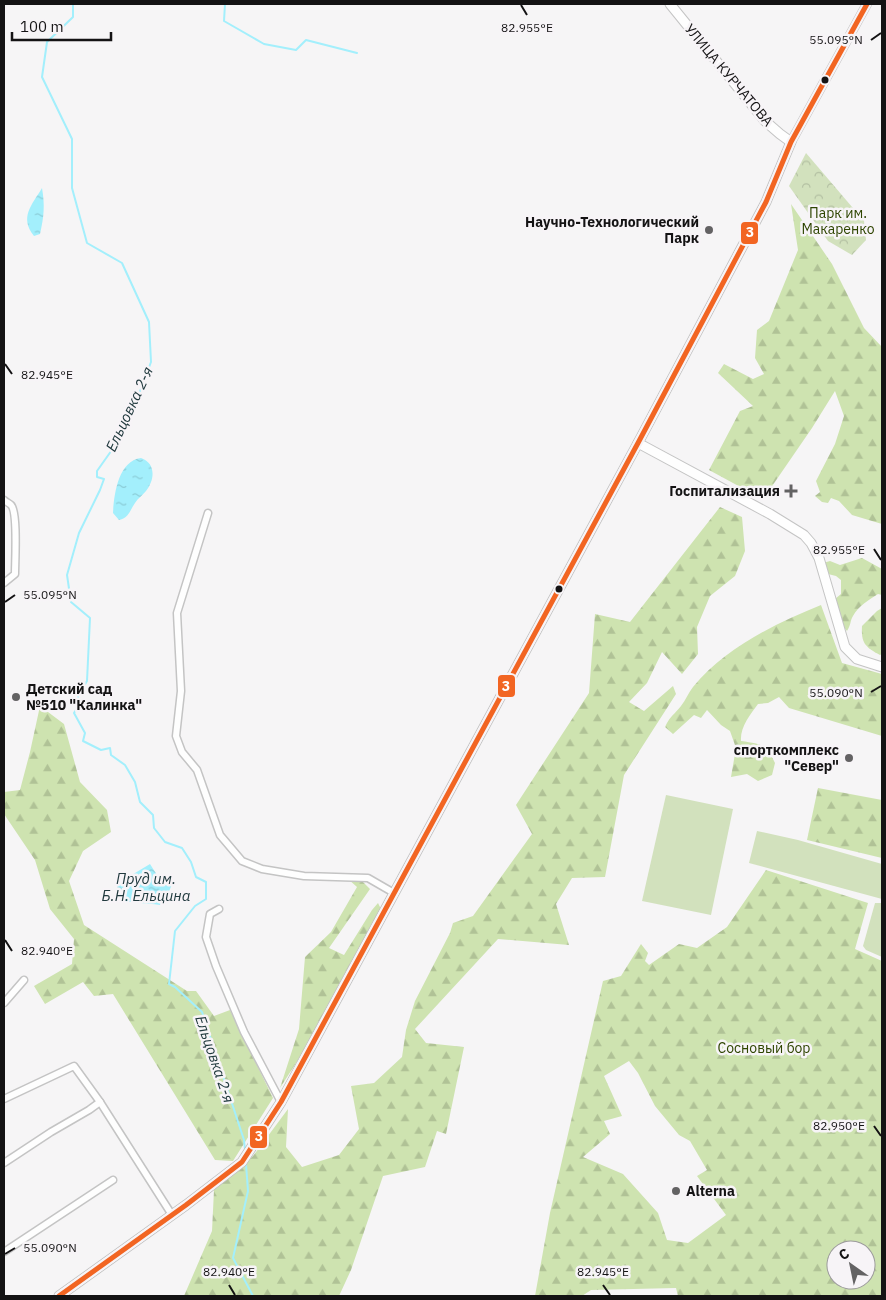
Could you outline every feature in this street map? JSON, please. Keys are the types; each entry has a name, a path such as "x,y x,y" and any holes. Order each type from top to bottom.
{"main road":[{"name":"УЛИЦА КУРЧАТОВА","path":"670,4 765,120 791,142"},
{"path":"59,1296 186,1205 242,1162 281,1102 638,443 766,202 791,142"},
{"path":"638,443 770,514 804,535 819,558 845,647 857,659 882,667"}],"street":[{"path":"791,142 867,4"},
{"path":"4,500 11,505 14,511 15,574 4,583"},
{"path":"208,513 178,613 181,690 176,736 182,752 197,770 220,836 242,861 262,869 304,876 368,878 394,892"},
{"path":"219,909 210,914 206,937 244,1032 281,1102"},
{"path":"4,1003 24,980"},
{"path":"4,1099 74,1066 100,1102 172,1215"},
{"path":"4,1163 100,1102"},
{"path":"4,1252 113,1180"}],"green space":[{"name":"Парк им. Макаренко","path":"806,153 864,221 866,240 852,255 828,241 789,186"},
{"path":"791,204 832,264 864,328 882,347 882,524 852,515 839,501 831,498 828,503 822,502 815,496 820,492 816,481 835,444 844,416 835,391 768,492 757,496 709,470 740,411 753,406 718,373 724,364 753,379 764,374 755,358 757,330 769,321 798,250"},
{"path":"720,507 742,517 745,551 735,576 710,596 697,627 698,654 682,674 662,652 647,683 629,702 644,711 673,686 676,694 624,775 605,877 572,878 556,904 569,945 498,939 415,1029 426,1043 464,1047 446,1134 437,1131 425,1167 383,1176 351,1270 339,1296 184,1296 212,1231 214,1190 253,1156 288,1109 286,1147 302,1167 339,1155 359,1129 351,1086 374,1083 402,1057 406,1030 415,1001 450,933 453,923 473,916 532,834 516,805 589,693 595,614 630,622"},
{"path":"862,558 882,569 882,595 878,594 855,612 847,631 842,625 835,599 841,594 841,580 836,576 828,574 823,563 830,561 840,565"},
{"path":"821,605 842,663 882,674 882,736 789,708 779,697 768,703 758,704 744,726 741,741 754,743 766,748 775,763 772,775 758,781 747,774 731,777 736,748 730,731 721,725 707,710 701,718 694,715 673,734 665,727 683,704 693,687 720,660 751,638"},
{"path":"882,608 882,654 880,655 863,641 862,626"},
{"path":"40,706 64,724 80,782 107,810 111,832 83,851 69,881 84,925 187,991 196,991 214,1016 230,1010 273,1098 233,1161 215,1160 113,994 94,996 83,982 45,1004 34,986 72,964 74,939 50,909 35,860 4,814 4,792 20,790"},
{"path":"818,788 882,800 882,858 807,840"},
{"path":"666,795 733,809 711,915 642,901"},
{"path":"757,831 798,840 882,864 882,899 749,863"},
{"name":"Сосновый бор","path":"766,870 868,903 855,949 882,961 882,1296 678,1296 676,1288 591,1290 582,1296 535,1296 550,1213 603,981 621,976 641,944 648,953 645,961 649,965 679,944 697,948 727,927","holes":["629,1061 638,1073 655,1106 679,1135 690,1141 707,1170 697,1176 726,1215 688,1243 667,1240 658,1213 623,1174 583,1157 610,1134 604,1121 622,1116 604,1076"]},
{"path":"348,879 361,880 370,889 329,948 344,955 378,903 381,909 314,1035 280,1088 299,1029 305,957 331,932 357,887"},
{"path":"875,903 882,903 882,957 866,950 863,946"}],"water":[{"path":"42,188 44,206 40,234 34,236 27,217 31,206"},
{"path":"141,458 146,460 152,468 151,482 127,516 119,520 113,513 116,488 127,465 133,460"},
{"name":"Пруд им. Б.Н. Ельцина","path":"150,864 157,875 172,883 160,905 119,900 117,885 124,878"}],"waterway":[{"name":"Ельцовка 2-я","path":"73,4 73,17 47,42 42,77 72,139 72,188 87,243 122,263 149,322 151,362 136,402 114,447 97,471 97,477 104,479 79,533 67,575 71,602 90,618 87,681 78,696 79,705 74,713 85,733 83,741 101,750 110,748 111,755 125,765 135,782 140,802 153,815 154,828 165,842 182,848 191,862 196,877 206,882 206,899 195,906 175,931 169,984 175,987 202,1012 244,1140 245,1150"},
{"name":"Ельцовка 2-я","path":"225,4 224,21 264,44 296,50 306,40 357,53"},
{"name":"Ельцовка 2-я","path":"246,1164 248,1191 233,1258 253,1296"}],"transit line":[{"name":"3","path":"59,1296 186,1205 242,1162 281,1102 638,443 766,202 791,142 867,4"}],"place":[{"name":"Научно-Технологический Парк","path":"709,230"},
{"name":"Госпитализация","path":"791,491"},
{"name":"Детский сад №510 \"Калинка\"","path":"16,697"},
{"name":"спорткомплекс \"Север\"","path":"849,758"},
{"name":"Alterna","path":"676,1191"}]}
